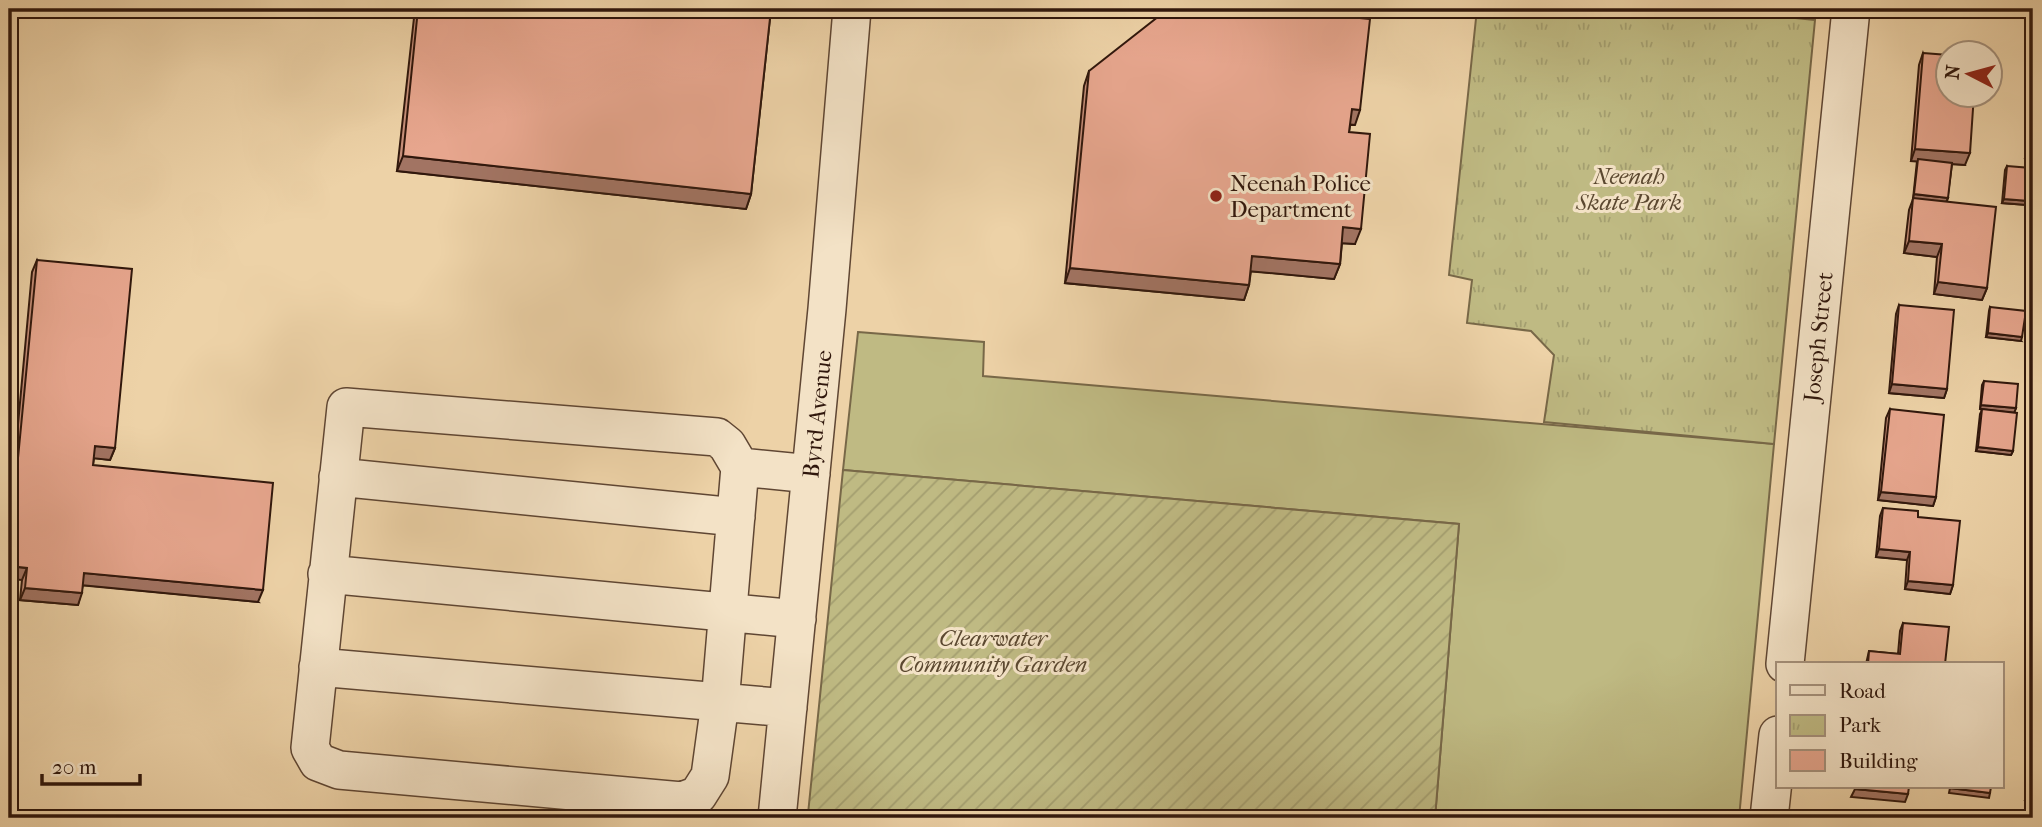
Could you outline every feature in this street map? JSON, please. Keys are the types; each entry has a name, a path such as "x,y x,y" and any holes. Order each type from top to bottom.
{"street":[{"name":"Byrd Avenue","path":"777,818 852,9"},
{"name":"Joseph Street","path":"1785,662 1851,9"},
{"path":"345,407 717,437 727,445 740,467 720,703 710,776 698,795 682,801 339,770 318,762 310,748 345,407"},
{"path":"740,467 811,474"},
{"path":"338,477 736,517"},
{"path":"327,574 797,619"},
{"path":"318,667 788,708"},
{"path":"1769,818 1776,753"}],"green space":[{"name":"Neenah Skate Park","path":"1477,9 1705,9 1815,20 1774,444 1544,422 1554,355 1531,331 1467,323 1472,280 1449,275"},
{"path":"858,332 984,342 983,376 1774,444 1739,818 1435,818 1459,524 843,470"},
{"name":"Clearwater Community Garden","path":"843,470 1459,524 1435,818 860,818 808,814"}],"building":[{"path":"418,9 771,9 751,194 403,156"},
{"name":"Neenah Police Department","path":"1168,9 1268,9 1370,19 1360,110 1352,109 1349,132 1370,134 1361,229 1343,227 1340,264 1252,256 1249,285 1070,268 1089,71"},
{"path":"1923,53 1934,54 1934,108 1973,108 1970,153 1915,149"},
{"path":"2033,107 2033,146 2029,146"},
{"path":"1918,159 1952,163 1948,198 1914,194"},
{"path":"2007,166 2031,168 2029,201 2004,199"},
{"path":"1913,198 1996,207 1987,288 1938,282 1942,244 1909,241"},
{"path":"37,260 132,269 115,448 95,446 93,465 273,483 263,590 84,573 82,593 25,588 27,568 9,566 9,457 18,458"},
{"path":"1899,305 1954,310 1947,389 1892,384"},
{"path":"1990,307 2026,311 2022,337 1988,333"},
{"path":"1984,381 2018,384 2016,408 1981,405"},
{"path":"1890,409 1944,415 1936,497 1881,492"},
{"path":"1982,409 2017,413 2013,451 1978,447"},
{"path":"1883,508 1918,511 1918,517 1960,521 1953,585 1908,581 1910,552 1879,549"},
{"path":"1903,623 1949,627 1945,662 1868,662 1869,651 1900,654"},
{"path":"2033,755 2033,788 2030,788"},
{"path":"1855,788 1909,788 1908,794"},
{"path":"1950,788 1991,788 1990,793"},
{"path":"1853,815 1888,818 1853,818"}],"place":[{"name":"Neenah Police Department","path":"1216,196"}]}
